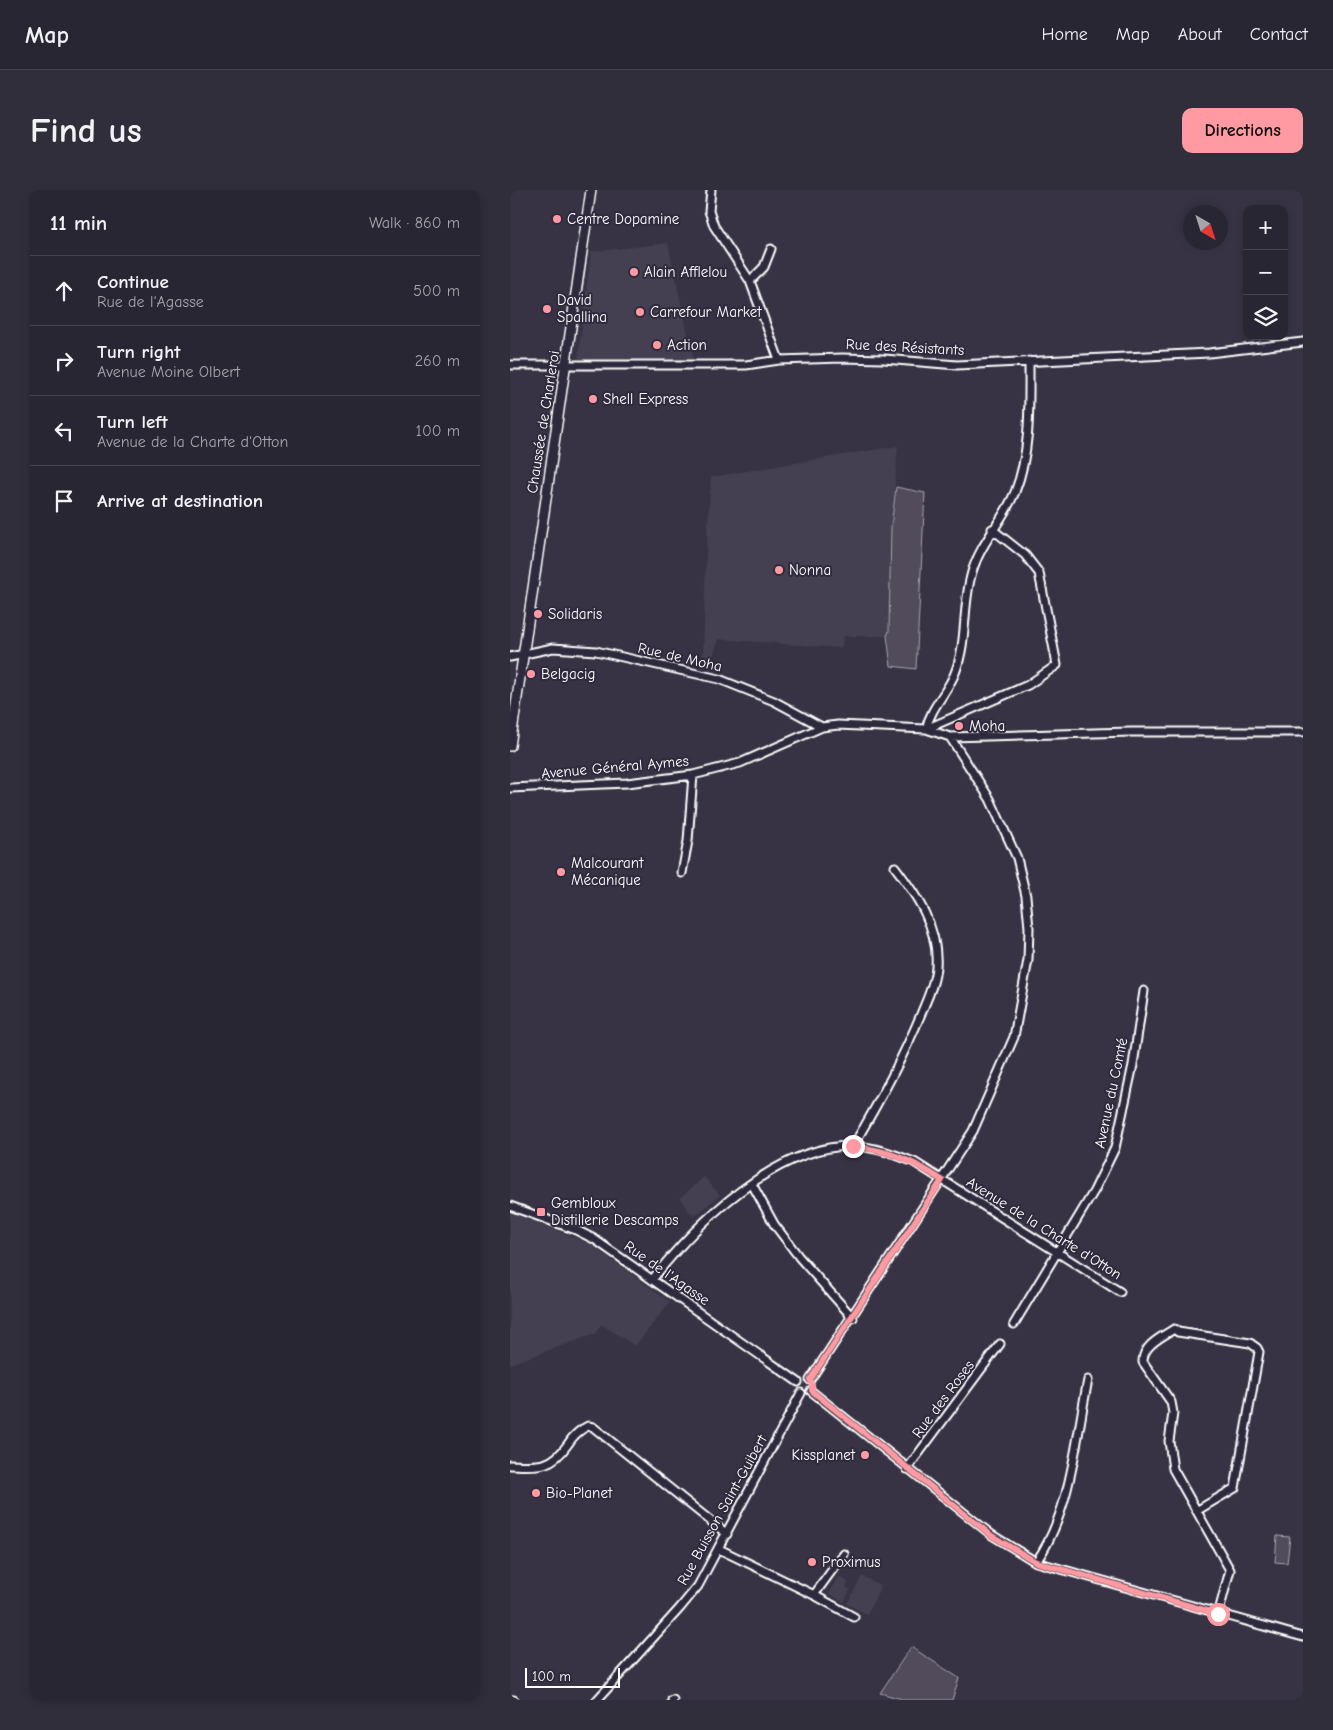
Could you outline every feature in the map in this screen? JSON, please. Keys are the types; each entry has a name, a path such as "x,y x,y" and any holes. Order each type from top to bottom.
{"main road":[{"name":"Chaussée de Charleroi","path":"510,746 591,190"}],"street":[{"path":"711,190 709,211 714,226 750,281 779,360"},
{"path":"750,281 764,267 771,249"},
{"name":"Rue des Résistants","path":"510,365 746,365 779,360 884,359 957,366 1209,353 1303,342"},
{"path":"1029,361 1027,435 1020,475 1015,492 977,556 970,578 965,624 955,673 929,715 926,729 950,737 1074,733 1303,732"},
{"name":"Avenue Général Aymes","path":"510,788 621,783 693,775 740,763 822,727 838,725 926,729 1028,685 1057,665 1039,573 1025,555 992,529"},
{"name":"Rue de Moha","path":"510,657 553,648 572,648 719,679 774,701 822,727"},
{"path":"810,1380 853,1318 973,1131 1014,1037 1028,960 1029,928 1026,896 1017,858 990,799 950,737"},
{"path":"682,873 688,841 693,775"},
{"path":"853,1146 870,1117 913,1032 932,986 936,967 929,921 920,900 895,867"},
{"name":"Avenue du Comté","path":"1014,1324 1094,1191 1114,1148 1131,1074 1144,991"},
{"name":"Avenue de la Charte d'Otton","path":"652,1280 692,1233 752,1184 784,1162 810,1152 853,1146 895,1154 914,1162 1120,1292"},
{"path":"752,1184 774,1224 799,1257 853,1318"},
{"name":"Rue de l'Agasse","path":"510,1206 584,1233 798,1382"},
{"path":"1198,1510 1235,1488 1259,1352 1258,1348 1250,1343 1178,1332 1174,1329 1148,1347 1142,1356 1143,1362 1171,1402 1173,1413 1168,1441 1173,1469 1198,1510 1230,1570 1218,1614"},
{"name":"Rue des Roses","path":"907,1469 958,1404 1000,1344"},
{"path":"810,1380 806,1378 798,1382 797,1389 801,1393 806,1394 812,1391"},
{"path":"810,1380 812,1391"},
{"path":"1036,1562 1046,1547 1065,1496 1088,1380"},
{"path":"812,1391 992,1536 1036,1562 1303,1637"},
{"name":"Rue Buisson Saint-Guibert","path":"597,1700 689,1598 719,1549 801,1393"},
{"path":"510,1465 531,1466 552,1462 577,1433 588,1426 592,1427 727,1534"},
{"path":"719,1549 814,1595 854,1617"},
{"path":"814,1595 844,1554"}],"shaded area":[{"path":"668,243 694,362 581,362 578,359 591,252"},
{"path":"898,446 891,527 889,631 887,636 844,636 841,648 719,639 712,659 703,655 711,477"},
{"path":"896,487 925,493 916,669 891,666 887,636 889,631 891,527"},
{"path":"704,1177 720,1195 695,1216 680,1198"},
{"path":"510,1212 590,1244 670,1302 635,1346 601,1324 595,1334 510,1364"},
{"path":"1277,1536 1290,1537 1287,1563 1275,1562"},
{"path":"838,1576 848,1582 846,1587 850,1590 844,1602 829,1594"},
{"path":"862,1576 881,1586 867,1614 847,1604"},
{"path":"911,1647 959,1678 952,1700 906,1700 880,1693"}],"place":[{"name":"Centre Dopamine","path":"557,219"},
{"name":"Alain Afflelou","path":"634,272"},
{"name":"David Spallina","path":"547,309"},
{"name":"Carrefour Market","path":"640,312"},
{"name":"Action","path":"657,345"},
{"name":"Shell Express","path":"593,399"},
{"name":"Nonna","path":"779,570"},
{"name":"Solidaris","path":"538,614"},
{"name":"Belgacig","path":"531,674"},
{"name":"Moha","path":"959,726"},
{"name":"Malcourant Mécanique","path":"561,872"},
{"name":"Gembloux Distillerie Descamps","path":"541,1212"},
{"name":"Kissplanet","path":"865,1455"},
{"name":"Bio-Planet","path":"536,1493"},
{"name":"Proximus","path":"812,1562"}],"route":[{"path":"853,1146 895,1154 914,1162 942,1180 853,1318 810,1380 813,1386 812,1391 992,1536 1036,1562 1218,1614"}]}
